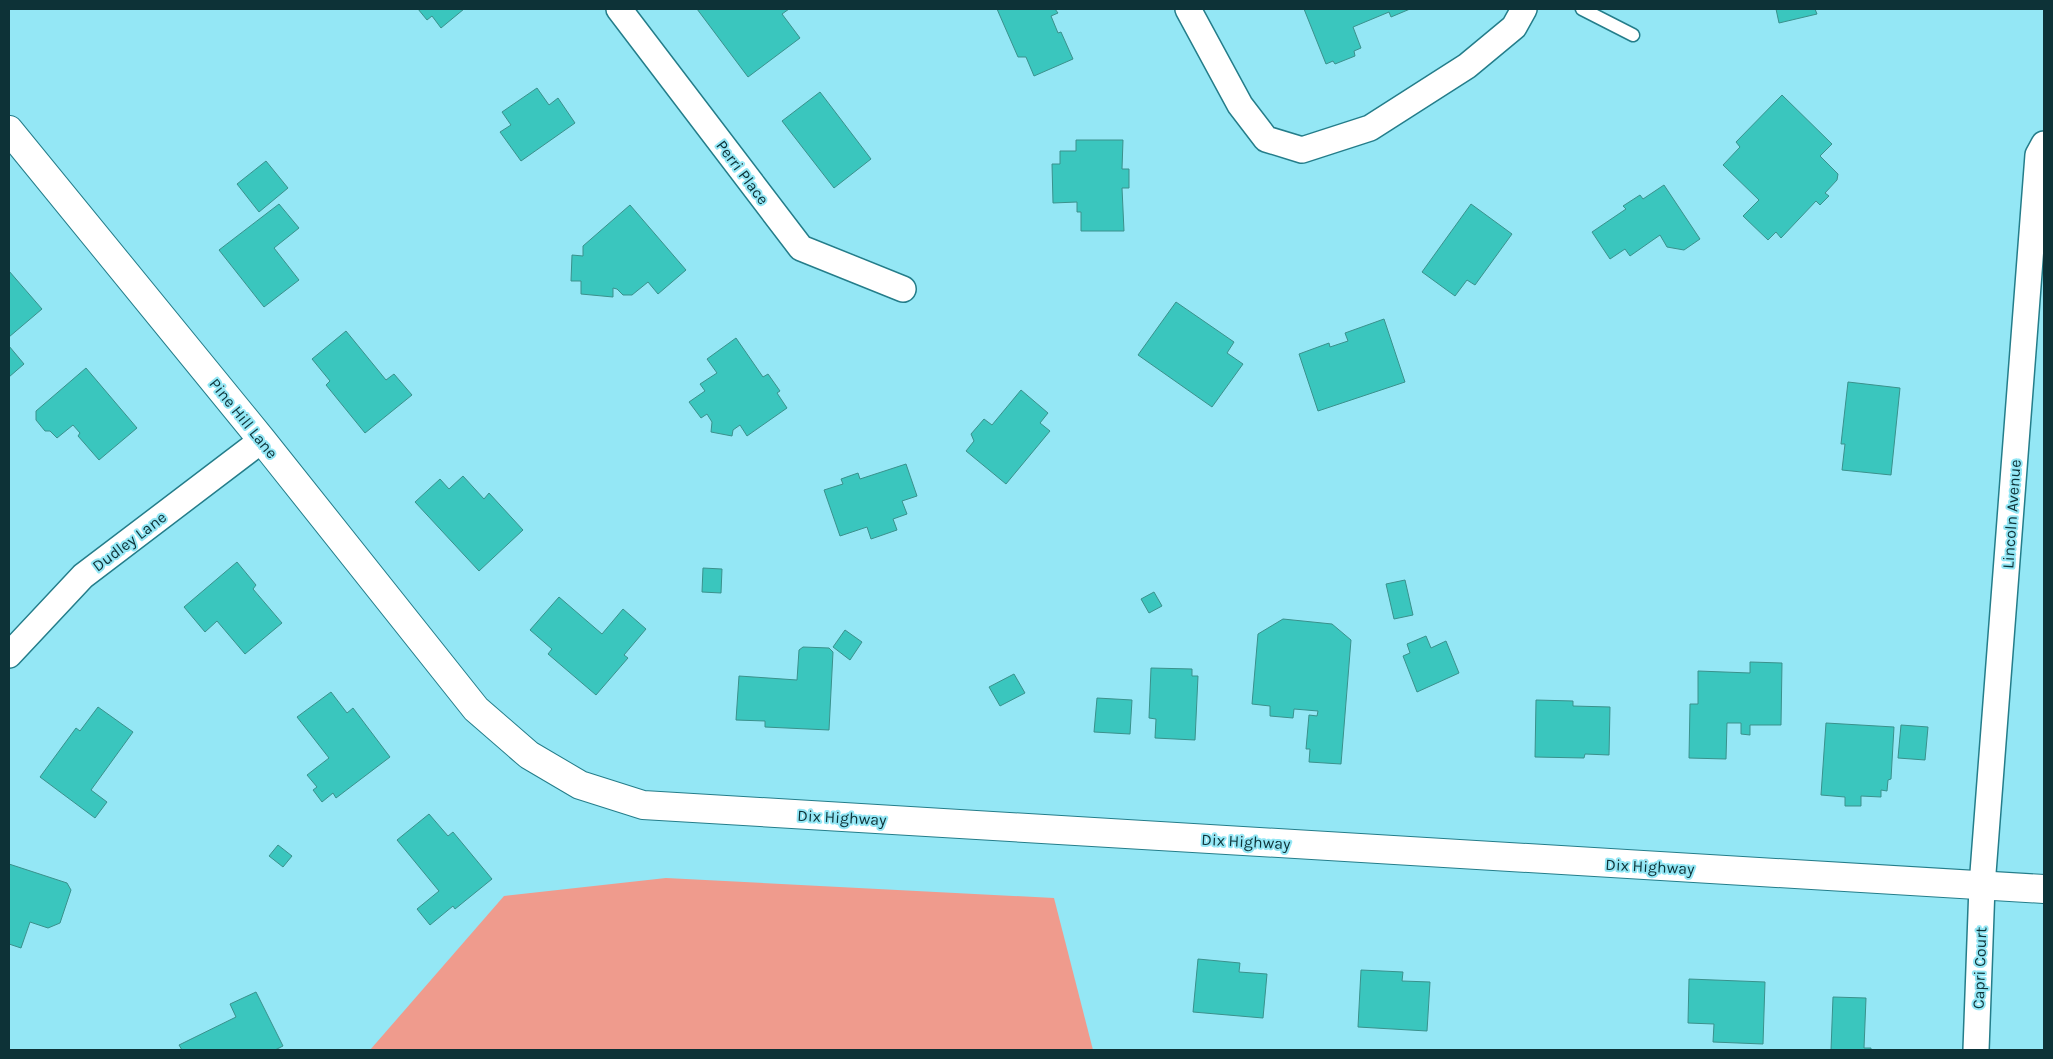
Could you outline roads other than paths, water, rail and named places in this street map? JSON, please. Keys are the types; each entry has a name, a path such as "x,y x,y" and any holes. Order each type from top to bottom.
{"street":[{"name":"Perri Place","path":"619,9 801,248 903,289"},
{"path":"1188,9 1240,105 1266,139 1302,150 1370,128 1467,66 1514,27 1524,9"},
{"name":"Pine Hill Lane","path":"9,130 262,440 476,709"},
{"name":"Lincoln Avenue","path":"1982,886 2038,155 2044,144"},
{"name":"Dudley Lane","path":"9,655 83,576 262,440"},
{"name":"Dix Highway","path":"476,709 529,755 580,785 643,805 2044,889"},
{"name":"Capri Court","path":"1976,1050 1982,886"}],"lane":[{"path":"1582,9 1633,35"}]}
